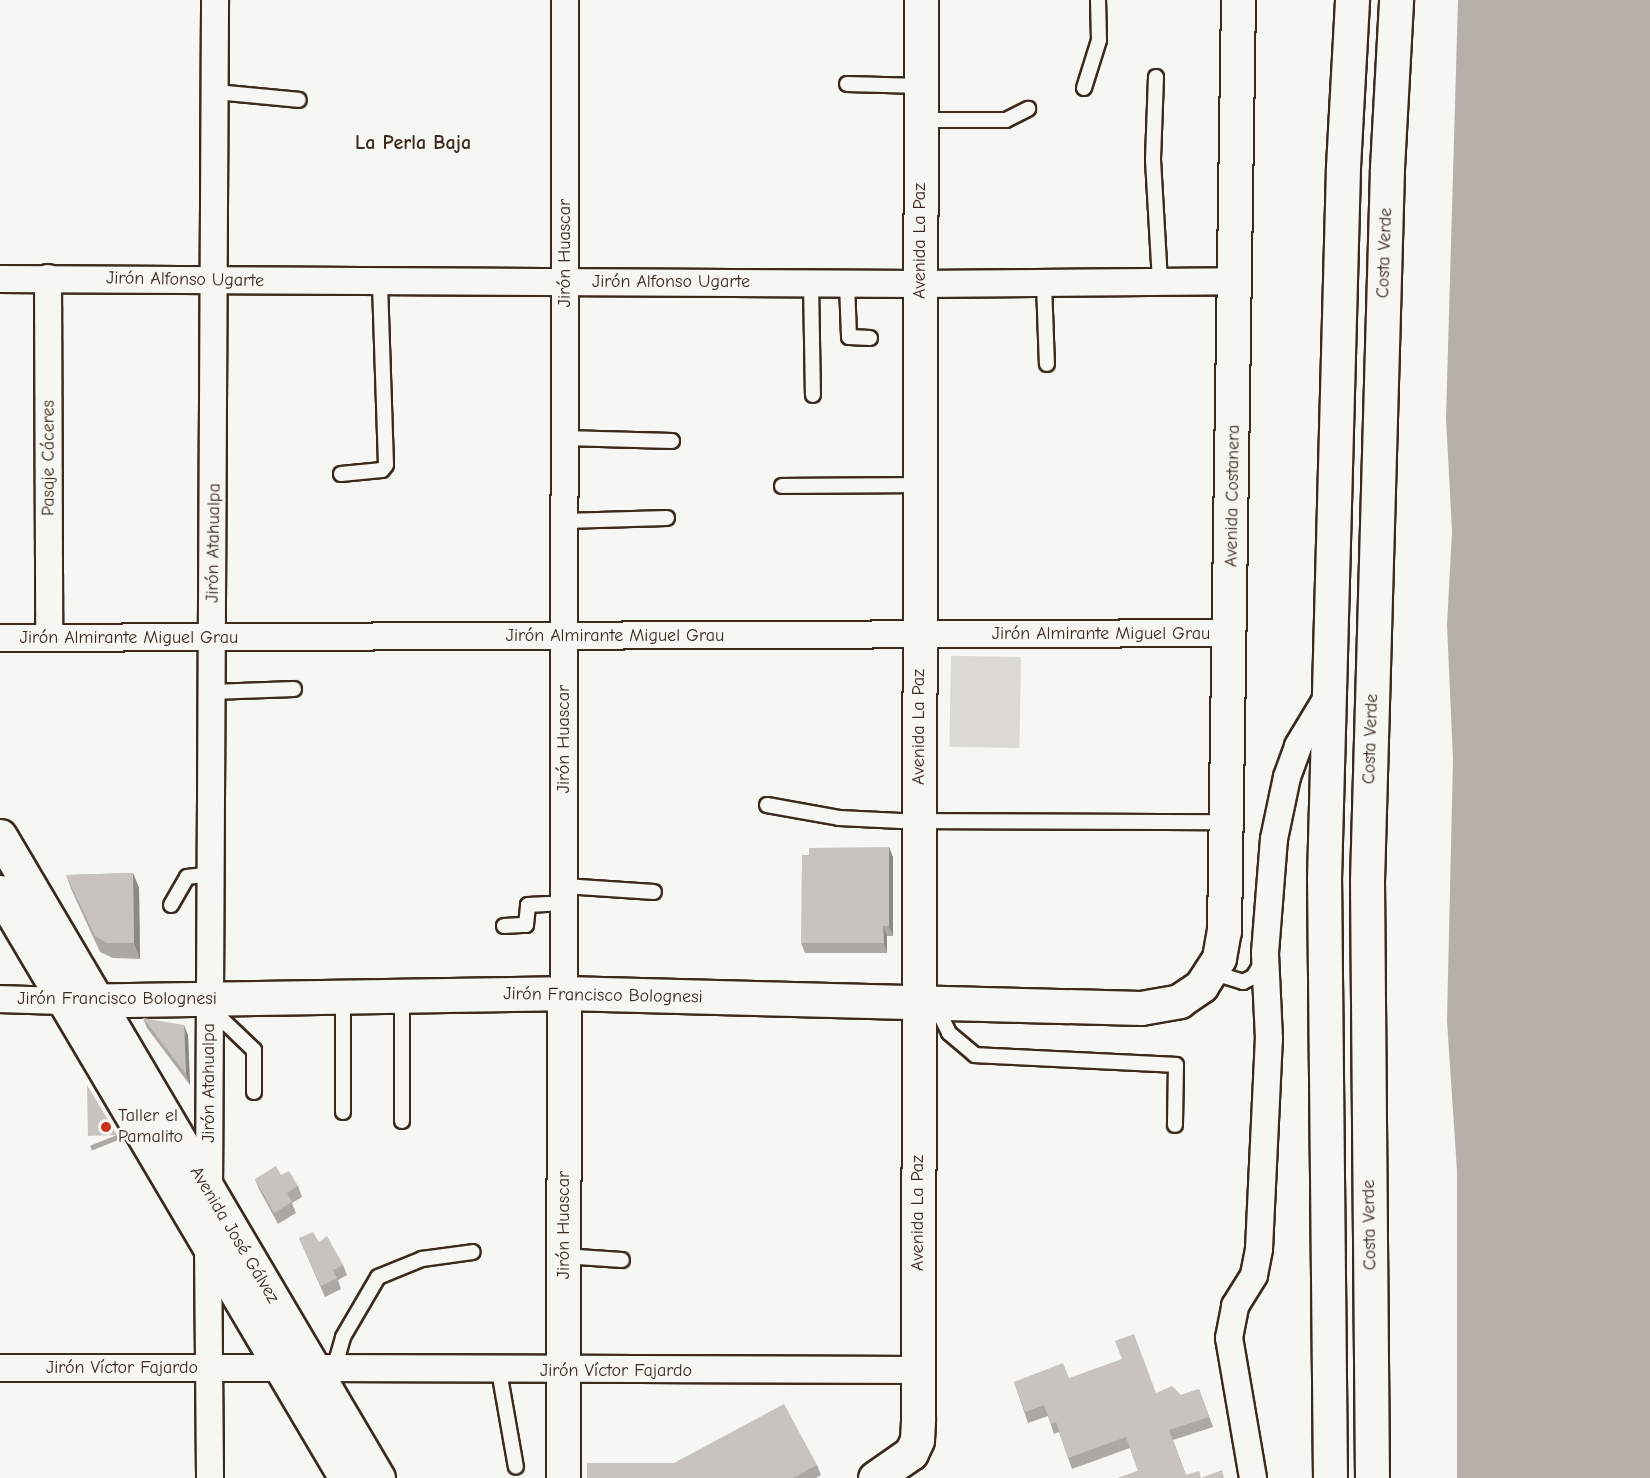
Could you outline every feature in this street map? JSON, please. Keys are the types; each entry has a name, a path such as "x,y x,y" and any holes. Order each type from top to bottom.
{"main road":[{"name":"Avenida La Paz","path":"890,1470 917,1440 926,1002 919,821 921,0"},
{"name":"Avenida Costanera","path":"1206,979 1224,931 1231,633 1238,0"},
{"path":"1330,1478 1324,879 1327,698 1352,0"},
{"name":"Costa Verde","path":"1372,1478 1367,881 1387,168 1396,0"},
{"name":"Avenida José Gálvez","path":"0,836 208,1195 324,1369 378,1478"},
{"name":"Avenida José Gálvez","path":"0,892 346,1478"},
{"name":"Jirón Francisco Bolognesi","path":"64,1001 210,1003 343,997 564,993 1141,1008 1179,1001 1206,979"},
{"name":"Jirón Huascar","path":"563,1478 564,993"}],"street":[{"name":"Jirón Atahualpa","path":"208,1195 215,0"},
{"name":"Jirón Huascar","path":"564,993 565,0"},
{"name":"Pasaje Cáceres","path":"48,278 49,638"},
{"name":"Jirón Alfonso Ugarte","path":"0,279 847,284 1235,281"},
{"name":"Jirón Almirante Miguel Grau","path":"0,638 1231,633"},
{"path":"1254,1478 1229,1338 1235,1306 1254,1275 1259,1249 1269,1039 1265,954 1274,839 1287,777 1298,746 1327,698"},
{"name":"Jirón Francisco Bolognesi","path":"0,999 64,1001"},
{"path":"208,1246 210,1478"},
{"name":"Jirón Víctor Fajardo","path":"0,1368 280,1368"},
{"name":"Jirón Víctor Fajardo","path":"324,1369 918,1370"}],"lane":[{"path":"1084,88 1098,40 1098,0"},
{"path":"1156,77 1153,160 1160,282"},
{"path":"847,84 921,86"},
{"path":"215,92 299,100"},
{"path":"921,120 1006,120 1028,110"},
{"path":"341,474 382,470 386,465 380,281"},
{"path":"811,283 813,395"},
{"path":"847,284 849,337 870,338"},
{"path":"1044,284 1047,364"},
{"path":"564,438 672,441"},
{"path":"782,486 920,485"},
{"path":"564,521 667,518"},
{"path":"212,692 294,689"},
{"path":"767,805 839,818 919,821 1227,822"},
{"path":"171,905 187,877 211,874"},
{"path":"504,926 526,925 528,905 564,895 654,892"},
{"path":"1206,979 1243,982 1253,977 1265,954"},
{"path":"402,996 402,1121"},
{"path":"343,997 343,1112"},
{"path":"926,1002 949,1033 975,1054 1176,1065 1175,1125"},
{"path":"210,1003 254,1050 254,1092"},
{"path":"324,1369 378,1277 422,1259 473,1252"},
{"path":"563,1256 622,1260"},
{"path":"499,1371 516,1467"}],"shaded area":[{"path":"1458,0 1650,0 1650,1478 1457,1478 1457,1171 1447,1021 1453,759 1447,625 1452,531 1446,418"},
{"path":"951,656 1021,657 1019,748 949,747"}],"building":[{"path":"889,847 889,926 883,926 884,943 801,943 802,855 809,855 809,848"},
{"path":"133,873 134,943 107,943 95,936 66,875"},
{"path":"143,1018 184,1025 186,1074"},
{"path":"87,1085 117,1135 88,1136"},
{"path":"276,1166 281,1175 289,1171 298,1186 287,1193 292,1202 274,1213 255,1179"},
{"path":"313,1232 319,1242 327,1236 343,1265 333,1270 337,1278 321,1286 299,1238"},
{"path":"1134,1334 1156,1393 1172,1386 1181,1395 1199,1389 1209,1417 1169,1430 1186,1475 1199,1471 1201,1478 1118,1478 1138,1471 1126,1437 1068,1458 1056,1422 1051,1424 1044,1405 1025,1412 1014,1382 1063,1363 1069,1378 1122,1359 1115,1341"},
{"path":"784,1404 817,1465 793,1478 587,1478 587,1463 674,1463"},
{"path":"1222,1470 1224,1478 1201,1478"}],"place":[{"name":"Taller el Pamalito","path":"106,1127"}],"district":[{"name":"La Perla Baja","path":"413,142"}]}
